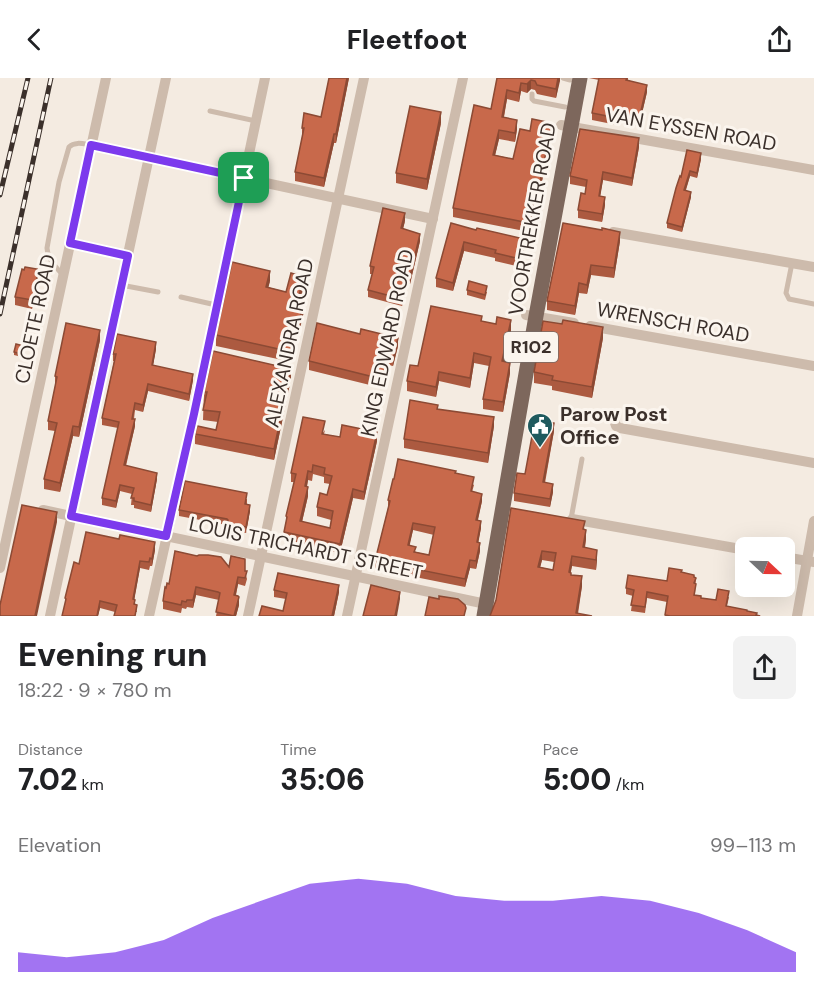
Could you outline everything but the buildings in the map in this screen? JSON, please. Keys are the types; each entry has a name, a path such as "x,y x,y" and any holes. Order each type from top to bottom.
{"main road":[{"name":"VOORTREKKER ROAD","path":"566,126 565,107 571,78"},
{"name":"VOORTREKKER ROAD","path":"480,610 503,507 531,316 566,126 571,78"}],"street":[{"name":"CLOETE ROAD","path":"0,568 106,78"},
{"path":"50,616 166,78"},
{"path":"149,616 265,78"},
{"name":"ALEXANDRA ROAD","path":"248,616 364,78"},
{"name":"KING EDWARD ROAD","path":"347,616 463,78"},
{"name":"VAN EYSSEN ROAD","path":"566,126 814,170"},
{"path":"91,145 433,219"},
{"path":"614,232 814,267"},
{"name":"WRENSCH ROAD","path":"531,316 814,366"},
{"path":"614,420 616,426 620,428 814,464"},
{"name":"LOUIS TRICHARDT STREET","path":"14,504 355,576 480,610"},
{"path":"559,517 735,548"},
{"path":"797,616 811,561 814,520"},
{"path":"795,559 811,561"}],"lane":[{"path":"532,97 536,102 565,107"},
{"path":"210,111 256,121"},
{"path":"63,274 47,255 59,182 69,147 73,144 91,145"},
{"path":"70,243 128,256"},
{"path":"792,263 787,297 814,304"},
{"path":"121,285 158,292"},
{"path":"181,297 216,304"},
{"path":"571,519 582,459"}],"railway":[{"path":"0,195 28,78"},
{"path":"0,314 51,78"}],"place":[{"name":"Parow Post Office","path":"540,449"}],"route":[{"path":"91,145 244,178 166,536 71,516 128,256 70,243 91,145"}]}
